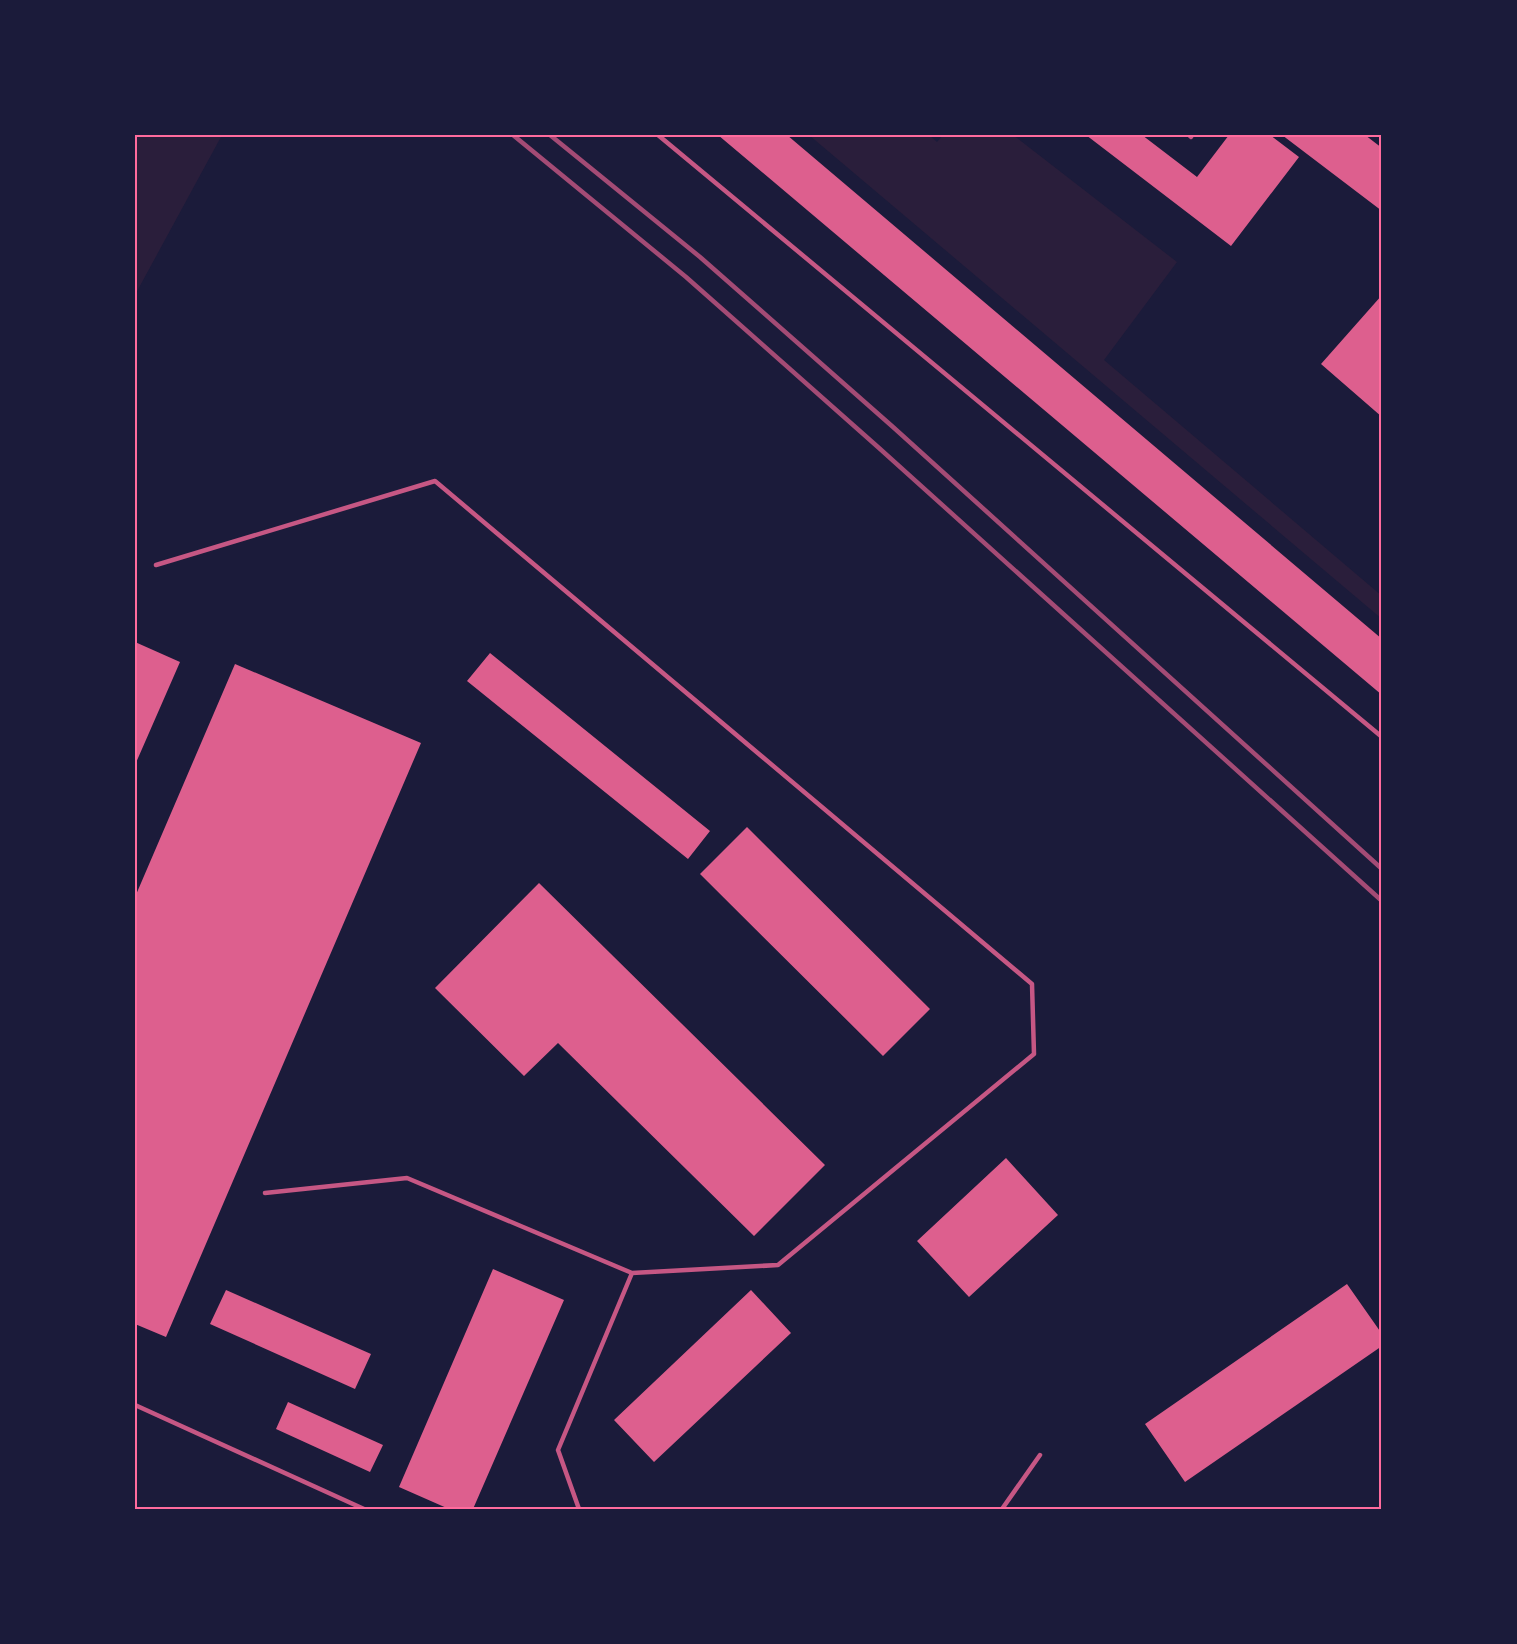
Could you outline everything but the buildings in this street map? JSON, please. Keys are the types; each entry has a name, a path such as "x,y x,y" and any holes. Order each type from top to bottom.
{"lane":[{"path":"658,135 1382,737"},
{"path":"156,565 435,481 1032,984 1034,1054 778,1265 632,1273 407,1178 265,1193"},
{"path":"579,1509 558,1450 632,1273"},
{"path":"135,1405 364,1509"},
{"path":"1002,1509 1040,1455"}],"shaded area":[{"path":"135,135 222,135 135,295"},
{"path":"809,135 929,135 937,142 943,135 1013,135 1177,262 1104,360 1382,596 1382,619"}],"railway":[{"path":"513,135 686,277 1382,901"},
{"path":"550,135 700,257 893,427 1382,869"}]}
